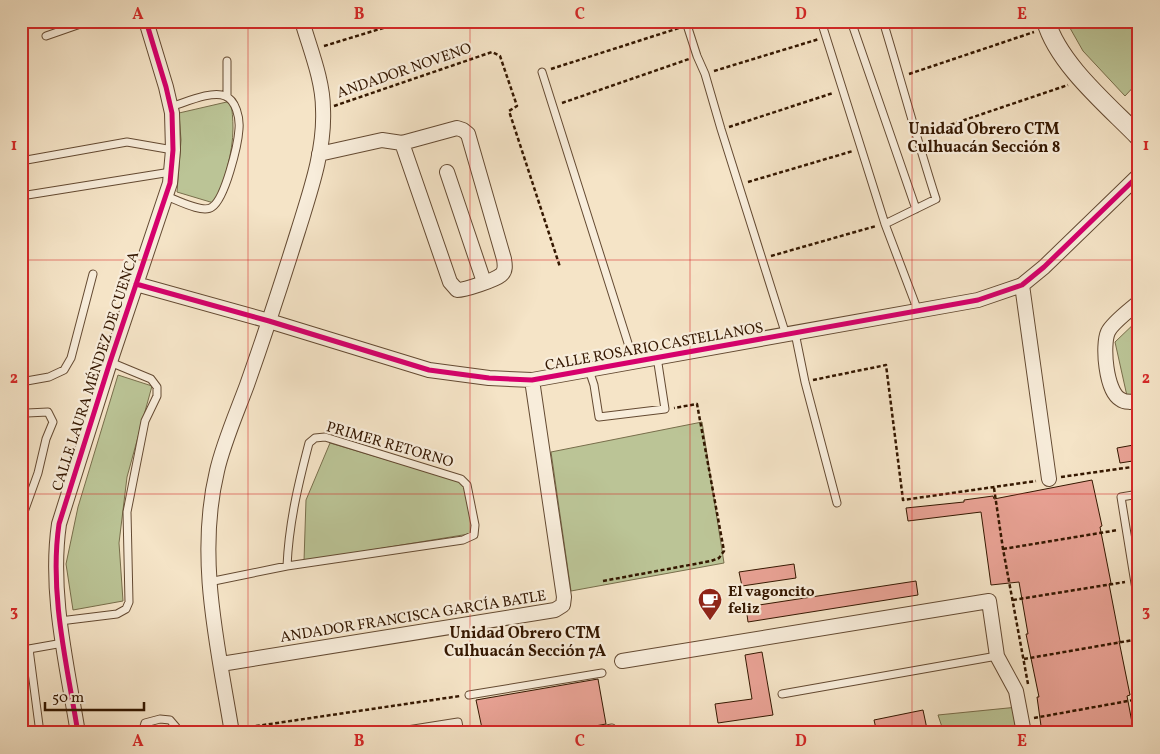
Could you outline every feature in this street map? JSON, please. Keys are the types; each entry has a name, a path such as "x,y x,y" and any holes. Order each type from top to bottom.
{"street":[{"name":"CALLE LAURA MÉNDEZ DE CUENCA","path":"78,733 60,621 55,549 59,524 110,362 170,183 174,150 170,106 146,21"},
{"path":"232,731 209,582 207,553 209,521 217,470 269,321 311,190 319,154 323,110 317,72 302,21"},
{"path":"1047,24 1061,52 1082,80 1139,138"},
{"path":"319,154 382,140 402,143 457,128 463,130 468,134 504,259 505,270 501,276 464,290 457,290 450,282 402,143"},
{"path":"447,172 484,282"},
{"name":"CALLE ROSARIO CASTELLANOS","path":"136,284 269,321 429,370 489,378 532,380 978,300 1022,285 1044,267 1139,175"},
{"path":"1022,285 1049,479"},
{"path":"1139,302 1108,330 1105,340 1110,388 1119,399 1130,403 1139,401"},
{"name":"ANDADOR FRANCISCA GARCÍA BATLE","path":"221,664 555,610 563,605 564,597 532,380"},
{"path":"622,661 990,601 997,656 1016,691 1030,729"}],"lane":[{"path":"46,36 89,21"},
{"path":"821,21 885,224 918,311"},
{"path":"851,21 916,209"},
{"path":"883,21 901,77 915,136 936,199 885,224"},
{"path":"687,25 705,74 762,259 791,334 837,503"},
{"path":"226,96 227,61"},
{"path":"542,72 634,362"},
{"path":"166,196 202,210 212,208 217,202 230,173 240,127 235,105 226,96 215,94 170,106"},
{"path":"21,160 127,142 174,150"},
{"path":"21,196 171,172"},
{"path":"21,382 50,377 64,370 71,358 93,274"},
{"path":"590,370 599,417 665,409 657,357"},
{"path":"60,621 117,614 126,610 129,602 127,512 145,421 156,396 156,387 151,379 110,362"},
{"path":"21,417 27,413 48,412 53,422 24,512 21,533"},
{"name":"PRIMER RETORNO","path":"209,582 287,566 463,540 474,534 475,525 467,485 461,479 452,476 325,437 315,438 309,443 296,493 288,534 287,566"},
{"path":"1139,494 1121,497 1139,608"},
{"path":"40,733 25,650 63,643"},
{"path":"782,694 997,656"},
{"path":"469,695 602,673"},
{"path":"142,733 145,723 160,719 170,720 176,727 177,733"},
{"path":"401,733 401,731 430,730 458,722 460,733"},
{"path":"585,733 612,728"}],"path":[{"path":"311,50 406,21"},
{"path":"901,77 1047,24"},
{"path":"542,72 687,25"},
{"path":"705,74 826,37"},
{"path":"554,106 697,56"},
{"path":"915,136 1082,80"},
{"path":"721,129 843,89"},
{"path":"739,185 862,148"},
{"path":"762,259 885,224"},
{"path":"805,382 886,365 904,500 1139,466"},
{"path":"603,581 711,560 719,558 724,551 697,404 665,409"},
{"path":"994,488 1003,550 1029,689"},
{"path":"1003,550 1126,529"},
{"path":"1013,600 1135,580"},
{"path":"1024,659 1139,639"},
{"path":"232,731 469,695"},
{"path":"1030,729 1034,718 1139,699"}],"green space":[{"path":"1066,21 1139,21 1139,81 1125,96 1083,51"},
{"path":"231,101 233,128 231,147 228,166 217,204 177,192 181,140 179,113"},
{"path":"1139,319 1139,393 1127,396 1115,342"},
{"path":"118,375 152,386 127,477 119,543 123,601 73,610 66,564 78,507"},
{"path":"702,422 724,563 571,591 551,452"},
{"path":"330,443 465,483 475,533 304,561 306,500"},
{"path":"1018,707 1020,733 944,733 938,715"}],"building":[{"path":"1139,444 1139,460 1120,463 1117,448"},
{"path":"1092,480 1102,526 1100,527 1130,695 1127,696 1134,733 1114,733 1112,726 1080,733 1042,733 1037,697 1039,697 1026,634 1028,634 1019,582 991,585 981,512 908,521 906,508 964,502 964,500 993,496 994,499"},
{"path":"794,564 796,578 742,586 739,572"},
{"path":"916,581 918,595 748,622 746,607"},
{"path":"762,652 773,715 718,723 715,704 752,699 745,655"},
{"path":"598,679 606,724 584,728 580,733 483,733 476,700"},
{"path":"923,710 927,729 909,733 877,733 874,720"}],"cycle path":[{"path":"78,733 61,629 56,576 56,550 59,524 110,362 170,183 173,150 172,113 146,21"},
{"path":"136,284 269,321 429,370 489,378 532,380 978,300 1022,285 1044,267 1139,175"}],"place":[{"name":"El vagoncito feliz","path":"710,621"}],"district":[{"name":"Unidad Obrero CTM Culhuacán Sección 8","path":"984,137"},
{"name":"Unidad Obrero CTM Culhuacán Sección 7A","path":"525,641"}]}
